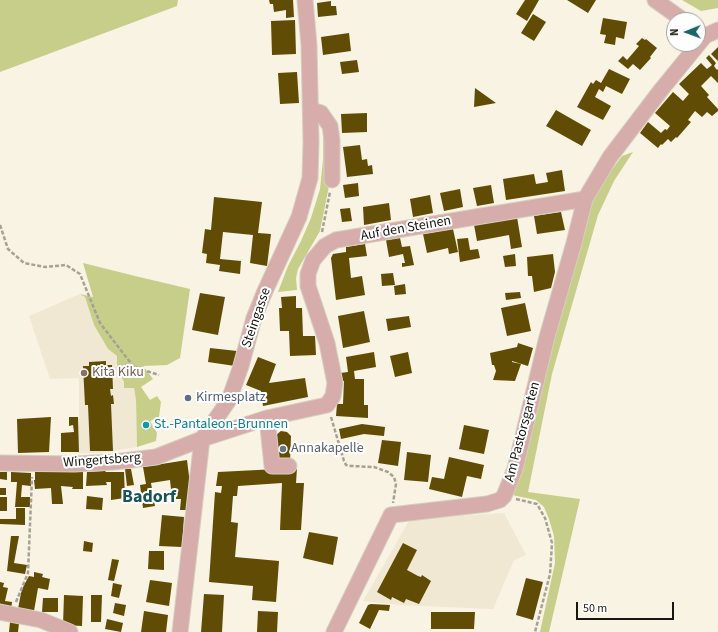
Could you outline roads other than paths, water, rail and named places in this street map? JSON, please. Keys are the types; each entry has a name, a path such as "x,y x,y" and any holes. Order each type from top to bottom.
{"street":[{"name":"Steingasse","path":"180,632 202,439 229,400 241,366 254,318 299,216 310,178 311,110 309,45 305,0"},
{"path":"655,0 672,12"},
{"path":"585,199 610,157 707,32"},
{"path":"311,110 321,113 330,126 332,140 332,180"},
{"name":"Auf den Steinen","path":"267,418 327,405 333,396 335,383 327,344 308,286 308,274 313,260 325,246 336,240 585,199"},
{"name":"Am Pastorsgarten","path":"334,632 391,515 487,504 500,500 504,496 515,469 547,337 585,199"},
{"path":"202,439 267,418 272,466 289,466"},
{"name":"Wingertsberg","path":"0,463 74,464 114,462 156,457 202,439"},
{"path":"6,613 40,620 70,632"}],"place":[{"name":"Kita Kiku","path":"84,373"},
{"name":"Kirmesplatz","path":"188,398"},
{"name":"St.-Pantaleon-Brunnen","path":"146,425"},
{"name":"Annakapelle","path":"283,449"}],"district":[{"name":"Badorf","path":"149,498"}]}
